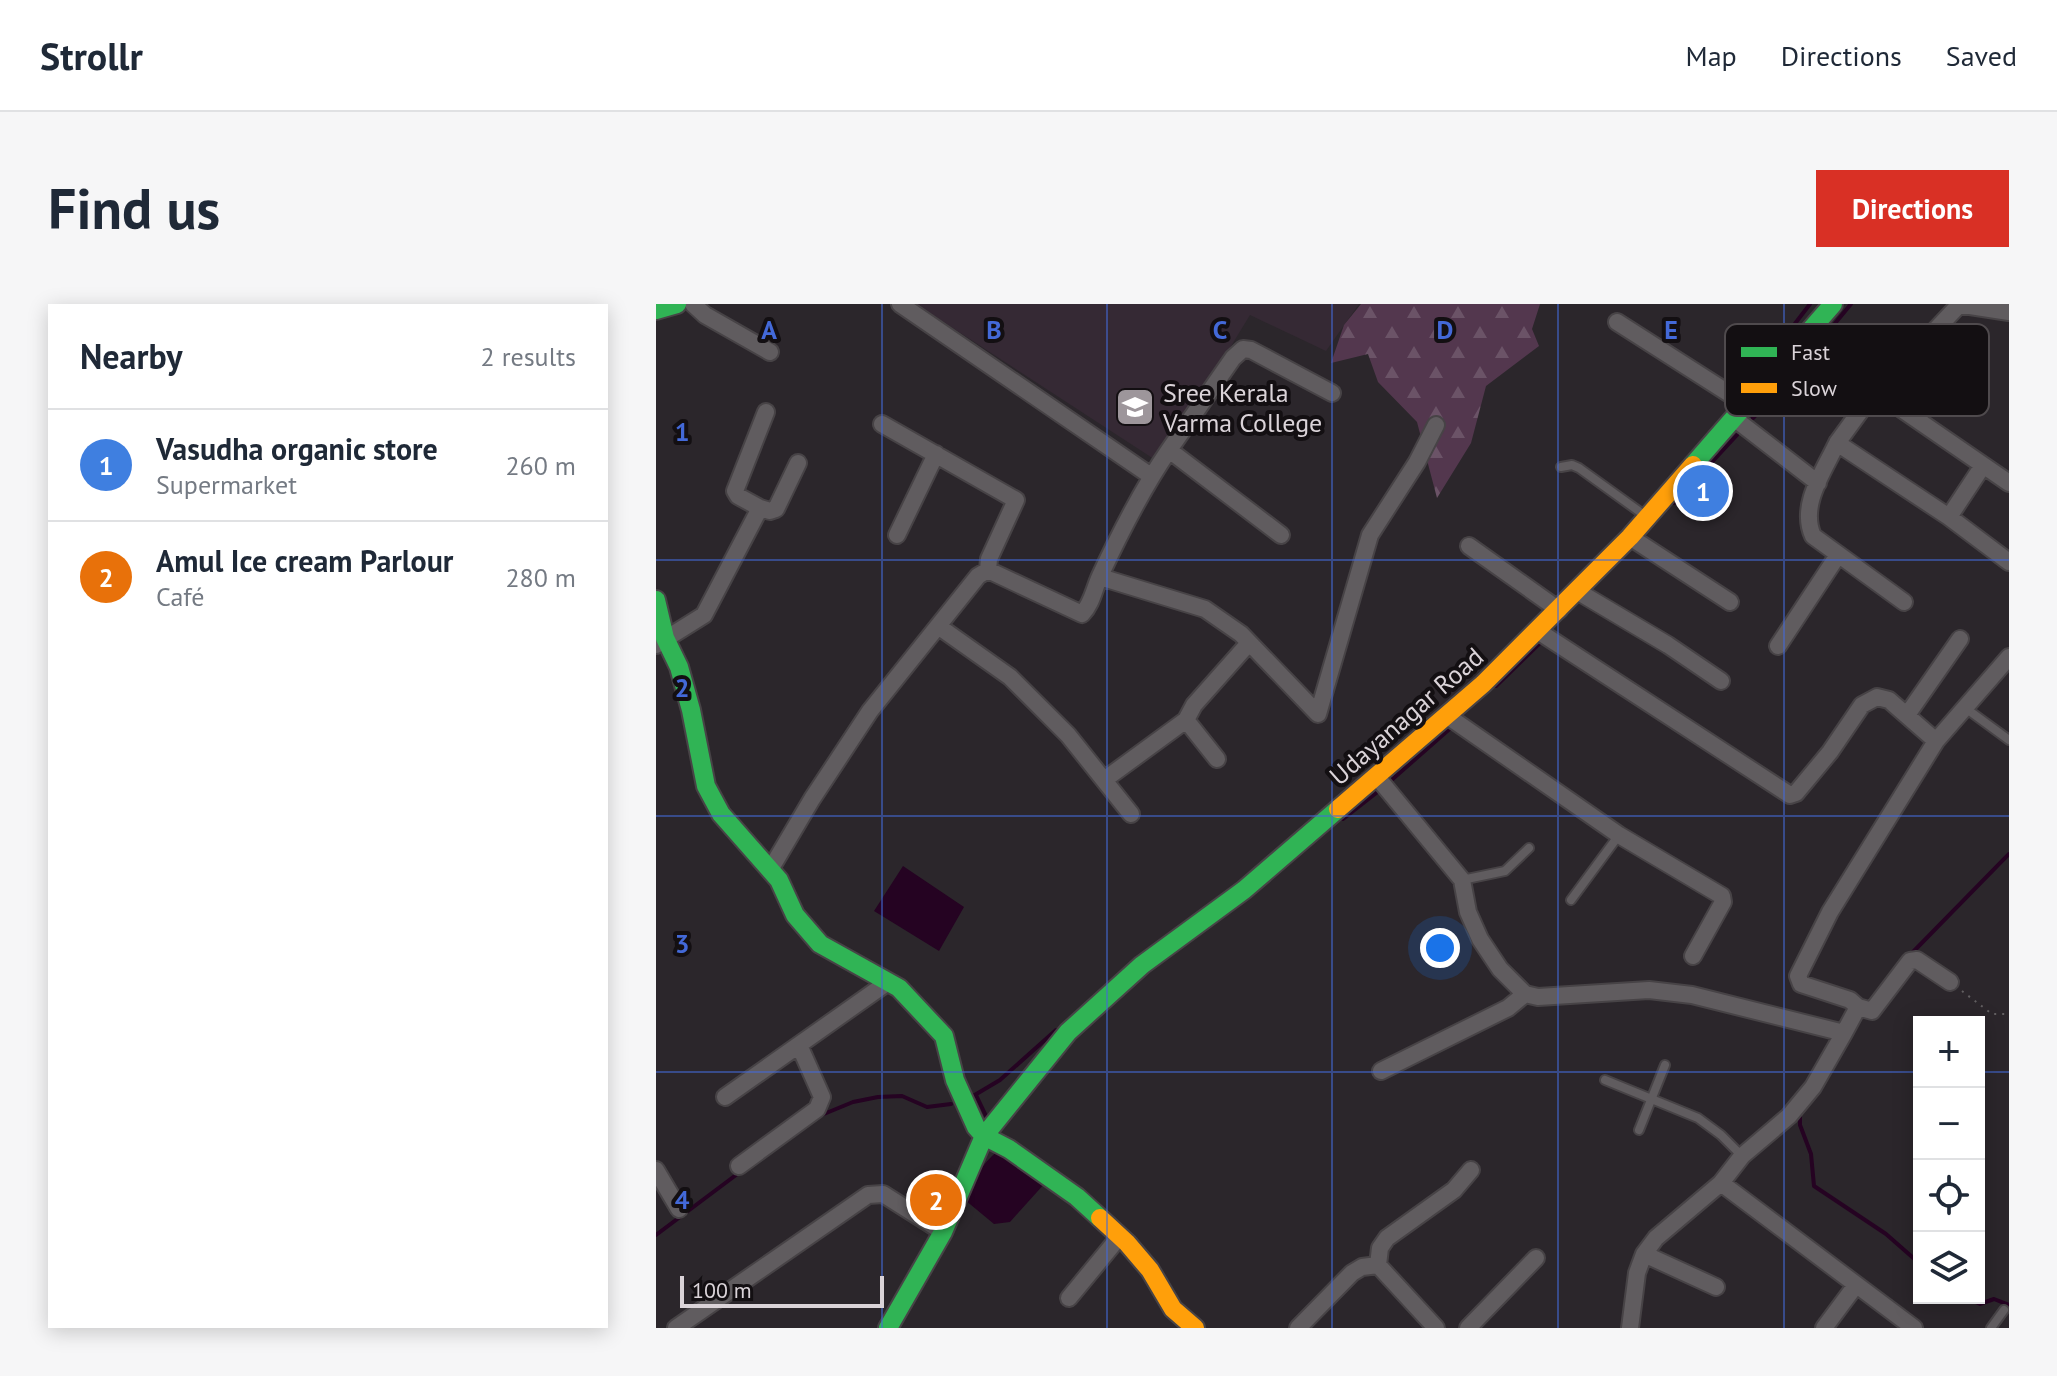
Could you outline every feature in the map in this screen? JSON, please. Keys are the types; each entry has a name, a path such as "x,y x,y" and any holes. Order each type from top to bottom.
{"street":[{"path":"656,310 677,304"},
{"path":"693,304 705,315 770,352"},
{"path":"900,304 1151,476"},
{"name":"Udayanagar Road","path":"1816,324 1833,304"},
{"path":"1940,324 1958,304 2009,312"},
{"path":"1617,322 1725,400"},
{"path":"988,570 1082,614 1151,476 1233,358 1243,349 1251,350 1332,393"},
{"path":"766,412 735,491 738,496 760,508 776,509 798,463"},
{"name":"Udayanagar Road","path":"888,1328 943,1232 984,1136 1068,1032 1142,965 1244,890 1483,684 1630,537 1737,416"},
{"path":"1745,416 1818,483"},
{"path":"1857,416 1837,443 1811,498 1808,526 1813,536 1904,602"},
{"path":"1911,416 2009,483"},
{"path":"882,424 1016,500 989,559 988,570"},
{"path":"1100,577 1205,609 1241,634 1318,714 1370,535 1417,462 1436,425"},
{"path":"1837,443 1949,517 2009,562"},
{"path":"1169,450 1281,535"},
{"path":"897,535 936,454"},
{"path":"1949,517 1982,467"},
{"path":"660,642 704,615 760,508"},
{"path":"1630,537 1730,602"},
{"path":"1469,546 1559,610"},
{"path":"1778,646 1838,555"},
{"path":"770,870 870,711 978,576 988,570"},
{"path":"1577,591 1668,645 1721,681"},
{"path":"656,600 660,642 679,667 706,786 721,814 779,880 795,915 820,944 899,988 944,1036 965,1107 976,1127 984,1136 1009,1149 1077,1197 1120,1236 1150,1270 1173,1309 1195,1328"},
{"path":"938,626 1010,677 1068,735 1131,814"},
{"path":"1538,631 1790,795 1796,793 1830,752 1862,705 1870,699 1884,697 1936,741"},
{"path":"1907,715 1960,639"},
{"path":"1104,780 1186,720 1194,705 1249,643"},
{"path":"1864,1009 1850,1000 1801,984 1798,976 1830,912 1936,741 2009,657"},
{"path":"1446,715 1619,835 1722,896 1723,902 1693,956"},
{"path":"1186,720 1217,759"},
{"path":"1377,777 1462,880 1468,912 1480,939 1500,969 1525,994 1538,997 1649,990 1692,995 1844,1033"},
{"path":"1630,1328 1637,1273 1644,1254 1656,1238 1721,1183 1742,1156 1797,1107 1813,1087 1844,1033 1864,1009 1910,961 1917,960 1950,982"},
{"path":"725,1097 888,982"},
{"path":"1381,1071 1480,1023 1518,1002 1525,994"},
{"path":"739,1166 817,1109 821,1102 822,1097 799,1045"},
{"path":"656,1170 679,1209"},
{"path":"1436,1328 1378,1265 1380,1248 1387,1238 1454,1190 1471,1170"},
{"path":"1721,1183 1914,1328"},
{"path":"676,1328 868,1195 883,1194 943,1232"},
{"path":"1069,1298 1120,1236"},
{"path":"1644,1254 1716,1287"},
{"path":"1468,1328 1536,1258"},
{"path":"1298,1328 1352,1273 1362,1267 1378,1265"},
{"path":"1824,1328 1856,1285"}],"lane":[{"path":"1561,467 1572,465 1579,468 1648,517"},
{"path":"1964,706 2009,740"},
{"path":"1571,900 1619,835"},
{"path":"1462,880 1505,871 1529,848"},
{"path":"1639,1130 1665,1065"},
{"path":"1605,1080 1651,1096 1709,1125 1742,1156"},
{"path":"1991,1328 2004,1310"}],"path":[{"path":"1950,982 1992,1014 2009,1014"}],"shaded area":[{"name":"Sree Kerala Varma College","path":"916,304 1359,304 1326,351 1250,315 1160,463"},
{"path":"903,866 964,907 939,951 874,911"},
{"path":"1002,1148 1046,1182 1010,1222 994,1224 965,1200 984,1165"}],"green space":[{"path":"1361,304 1540,304 1532,329 1539,346 1486,386 1471,443 1437,498 1417,422 1378,382 1368,354 1331,363 1344,325"}],"waterway":[{"path":"1795,324 1810,304"},
{"path":"1834,324 1851,304"},
{"path":"1674,503 1737,435"},
{"path":"1496,686 1544,639"},
{"path":"1387,784 1453,726"},
{"path":"1343,819 1380,790"},
{"path":"1910,955 2009,854"},
{"path":"973,1096 1000,1080 1056,1030"},
{"path":"976,1095 986,1116"},
{"path":"819,1116 853,1102 878,1097 902,1096 927,1107 951,1104"},
{"path":"1800,1113 1800,1125 1811,1154 1814,1186 1886,1234 1913,1258"},
{"path":"656,1235 740,1172"},
{"path":"1985,1302 1994,1299 2009,1305"}],"traffic: fast":[{"path":"656,310 677,304"},
{"path":"1816,324 1833,304"},
{"path":"1693,465 1736,416"},
{"path":"656,600 665,638 679,667 691,710 706,786 721,814 779,880 795,915 820,944 899,988 944,1036 955,1080 976,1127 984,1136 1009,1149 1077,1197 1100,1218"},
{"path":"888,1328 943,1232 984,1136 1068,1032 1142,965 1244,890 1338,809"}],"traffic: slow":[{"path":"1338,809 1483,684 1630,537 1693,465"},
{"path":"1100,1218 1150,1270 1173,1309 1195,1328"}],"place":[{"name":"Sree Kerala Varma College","path":"1135,407"},
{"name":"Vasudha organic store","path":"1703,491"},
{"name":"Amul Ice cream Parlour","path":"936,1200"}]}
